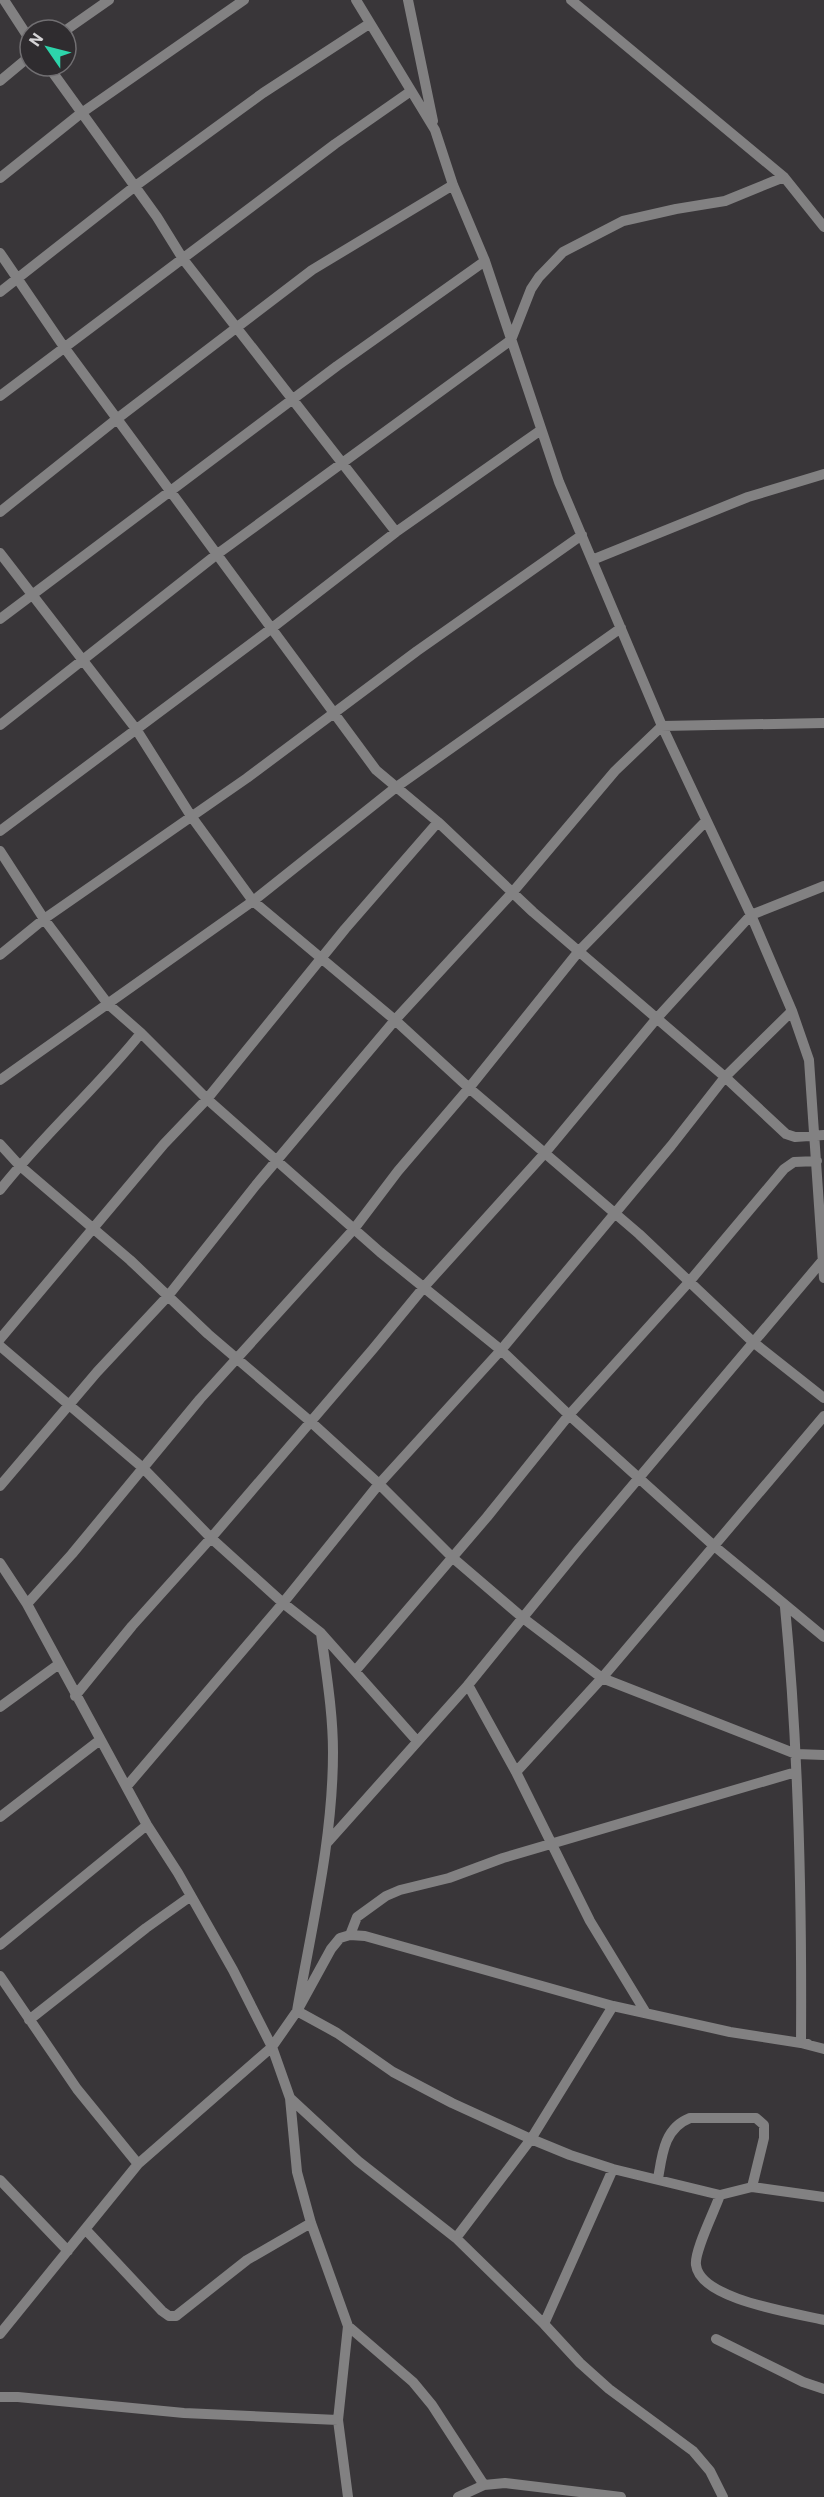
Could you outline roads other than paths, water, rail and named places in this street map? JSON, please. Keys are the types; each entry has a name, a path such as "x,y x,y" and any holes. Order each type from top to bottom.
{"street":[{"path":"4,0 18,22"},
{"path":"78,22 109,0"},
{"path":"0,178 80,114 244,0"},
{"path":"356,0 435,130"},
{"path":"408,0 435,130 453,185 485,261 559,482 662,726 752,915 810,1060 820,1136 817,1161 824,1278"},
{"path":"571,0 784,177 824,227"},
{"path":"0,292 134,187 263,93 369,24"},
{"path":"0,81 18,66"},
{"path":"56,78 157,217 183,259 396,532"},
{"path":"0,396 335,144 411,92"},
{"path":"0,725 216,555 511,340 531,289 563,252 623,221 676,208 725,201 784,177"},
{"path":"0,512 118,418 312,270 453,185"},
{"path":"0,253 64,347 376,770 394,788 438,822 512,893 725,1077 786,1134 795,1137 820,1136"},
{"path":"0,619 292,400 485,261"},
{"path":"0,831 272,628 396,532 541,430"},
{"path":"592,560 748,497 824,474"},
{"path":"0,955 44,919 582,535"},
{"path":"0,553 136,729 191,816 253,901 395,1020 469,1088 615,1214 753,1342 824,1398"},
{"path":"0,1080 253,901 394,788 621,628"},
{"path":"0,1486 129,1336 168,1296 256,1185 395,1020 512,893 615,771 662,726 824,723"},
{"path":"27,1604 67,1561 143,1468 237,1360 354,1229 398,1171 469,1088 579,951 706,821"},
{"path":"0,1339 164,1144 207,1098 345,929 438,822"},
{"path":"0,851 44,919 108,1004 207,1098 354,1229 501,1350 568,1415 713,1545 824,1638"},
{"path":"75,1696 186,1563 211,1538 424,1287 544,1154 657,1018 752,915 824,886"},
{"path":"127,1786 283,1603 379,1484 501,1350 615,1214 725,1077 792,1011"},
{"path":"0,1190 19,1165 115,1066 141,1033"},
{"path":"0,1144 19,1165 93,1228 237,1360 311,1422 379,1484 453,1558 523,1618 602,1678 796,1754 824,1755"},
{"path":"356,1670 453,1558 568,1415 689,1282 784,1169 794,1162 817,1161"},
{"path":"327,1843 468,1685 823,1260"},
{"path":"0,1346 143,1468 211,1538 283,1603 321,1633 417,1741"},
{"path":"516,1772 602,1678 824,1416"},
{"path":"0,1563 4,1581 27,1604 147,1825 233,1970 272,2047 290,2098 297,2172 311,2223 348,2326 338,2420 348,2497"},
{"path":"785,1607 794,1701 802,1909 801,2043"},
{"path":"297,2011 327,1843 333,1754 332,1724 321,1633"},
{"path":"0,1707 59,1664"},
{"path":"468,1685 516,1772 590,1921 646,2013"},
{"path":"0,1817 100,1740"},
{"path":"350,1935 357,1917 386,1896 400,1890 449,1878 550,1844 796,1772"},
{"path":"0,1945 147,1825"},
{"path":"29,2020 146,1928 191,1896"},
{"path":"0,2334 138,2164 272,2047 297,2011 331,1949 340,1938 350,1935 382,1940 614,2006 730,2032 824,2047"},
{"path":"0,1976 77,2089 138,2164"},
{"path":"456,2238 531,2139 614,2006"},
{"path":"297,2011 337,2033 393,2072 452,2103 531,2139 613,2169 720,2194 752,2187 824,2197"},
{"path":"290,2098 358,2161 456,2238 544,2324 580,2363 609,2389 693,2451 710,2471 723,2497"},
{"path":"658,2179 663,2147 668,2136 681,2121 690,2118 756,2118 761,2121 764,2131 752,2187"},
{"path":"544,2324 613,2169"},
{"path":"0,2180 68,2251"},
{"path":"720,2194 696,2254 696,2267 702,2277 723,2292 752,2303 824,2320"},
{"path":"86,2230 162,2311 169,2316 176,2316 247,2260 311,2223"},
{"path":"348,2326 413,2382 432,2405 484,2485"},
{"path":"716,2339 784,2373 824,2389"},
{"path":"0,2397 184,2413 338,2420"},
{"path":"458,2497 484,2485 506,2483 621,2497"}]}
